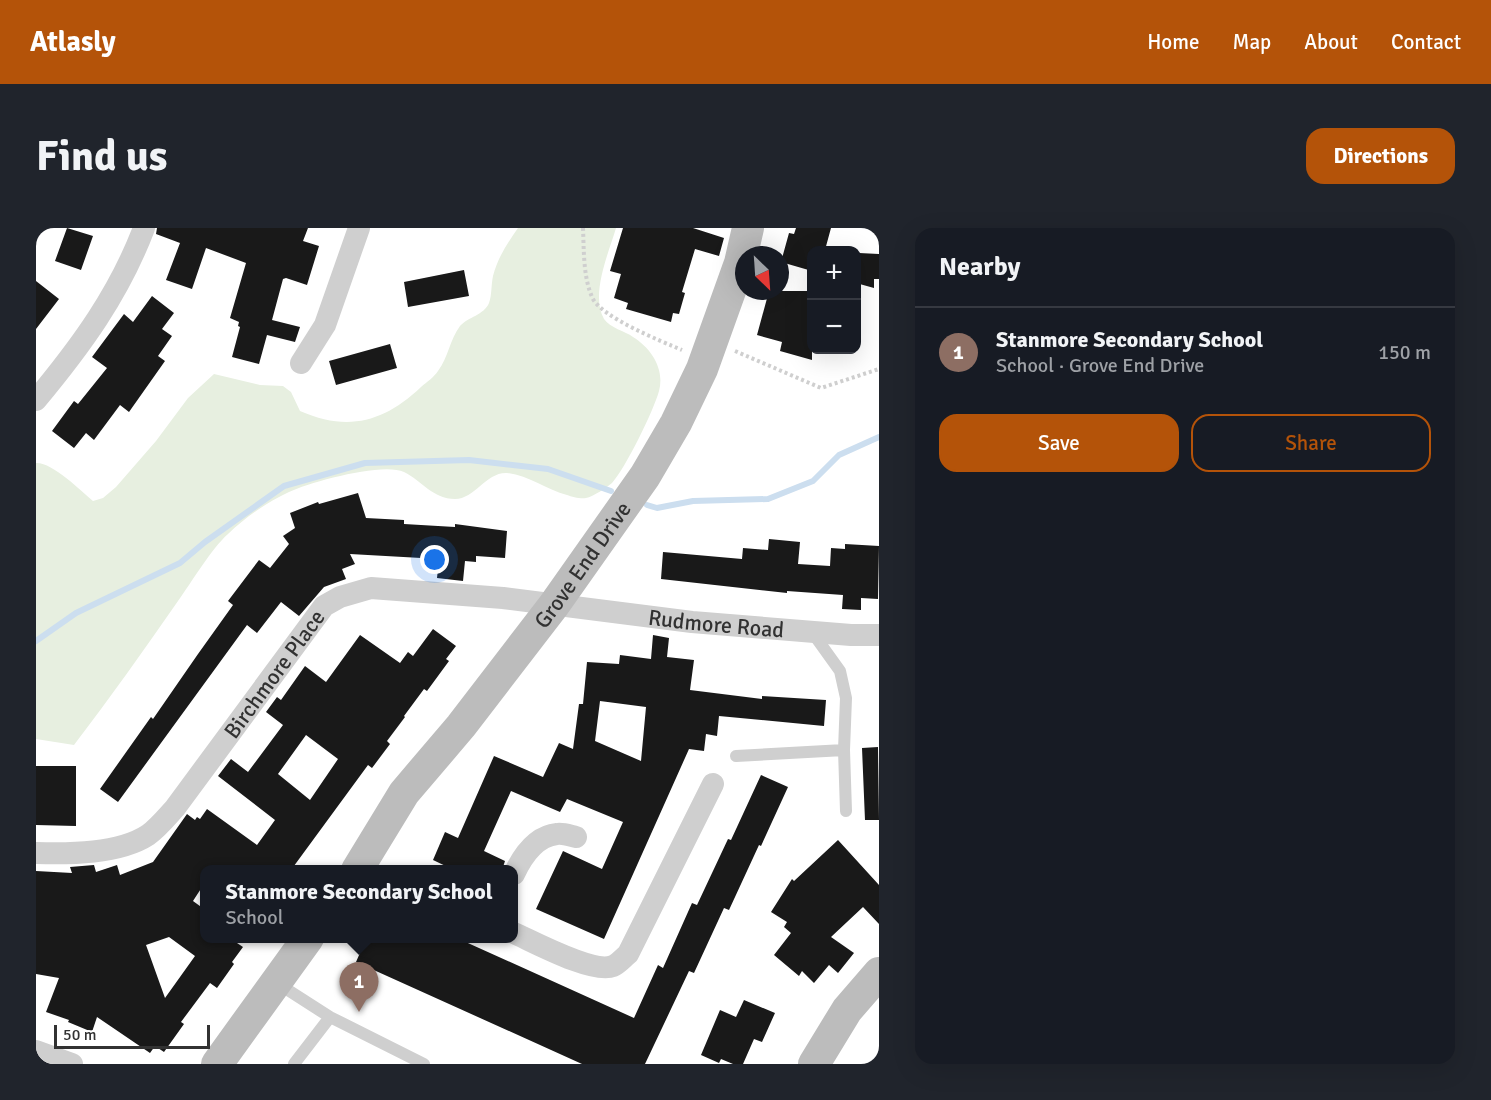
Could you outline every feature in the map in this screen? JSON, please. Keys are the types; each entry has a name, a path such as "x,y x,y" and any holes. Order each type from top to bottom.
{"street":[{"path":"36,400 70,360 98,320 116,290 144,228"},
{"path":"302,363 325,325 359,228"},
{"name":"Grove End Drive","path":"365,865 404,793 460,726 554,605 645,476 676,423 709,350 740,263 748,228"},
{"name":"Birchmore Place","path":"36,853 65,854 107,849 147,836 161,824 182,799 324,606 340,597 371,588 503,598 554,605"},
{"name":"Rudmore Road","path":"554,605 692,621 879,635"},
{"path":"518,935 584,964 599,968 614,966 627,954 713,784"},
{"path":"518,865 532,847 544,838 558,834 576,837"},
{"path":"217,1064 305,943"},
{"path":"814,1064 848,1010 879,973"},
{"path":"36,1051 72,1064"}],"lane":[{"path":"811,631 840,671 846,698 844,750 846,812"},
{"path":"736,756 844,750"},
{"path":"276,982 330,1017 424,1064"},
{"path":"294,1064 330,1017"}],"path":[{"path":"583,228 586,275 592,299 613,317 645,334 770,368 821,388 879,369"}],"green space":[{"path":"518,228 616,228 602,274 600,309 607,322 640,342 651,353 658,367 660,383 656,400 645,425 612,483 592,496 579,498 507,473 493,477 469,495 455,499 434,493 404,472 380,470 347,474 289,492 257,510 222,540 74,745 36,739 36,463 58,472 93,501 103,498 116,487 156,441 188,398 214,374 260,385 283,386 291,392 300,411 317,417 350,422 379,416 407,399 434,375 441,366 460,326 487,307 497,263"}],"building":[{"path":"67,228 93,236 81,270 55,261"},
{"path":"157,228 308,228 303,241 319,246 307,285 283,279 272,320 300,327 295,342 267,335 259,364 232,357 240,327 239,322 230,318 246,263 206,248 192,289 166,280 180,243 156,234"},
{"path":"623,228 693,228 724,238 719,256 695,249 682,292 685,293 679,314 673,313 671,322 626,309 628,303 614,298 621,274 610,271"},
{"path":"796,228 831,228 826,246 807,246 807,270 789,264 789,246 785,246 789,233 794,234"},
{"path":"861,253 879,254 879,279 874,279 874,288 861,284"},
{"path":"464,270 469,296 408,307 404,282"},
{"path":"36,281 59,299 36,329"},
{"path":"789,291 807,291 807,354 812,354 812,360 780,351 782,342 757,335 767,300 789,300"},
{"path":"152,296 174,313 162,329 172,336 158,356 165,361 129,412 120,405 94,440 86,433 74,448 52,431 74,401 78,404 107,368 92,357 124,314 133,322"},
{"path":"390,344 397,368 336,385 329,361"},
{"path":"358,493 366,518 404,520 404,524 455,527 455,524 507,531 505,558 476,556 476,562 465,561 463,581 437,578 439,559 350,554 355,564 342,569 346,579 324,587 299,616 281,602 257,633 247,625 118,802 100,789 151,717 153,719 233,605 228,601 259,560 270,568 289,544 283,536 295,528 290,513 318,502 319,504"},
{"path":"769,539 800,542 798,564 830,566 831,548 845,549 845,544 879,546 878,599 861,598 861,610 842,609 843,595 787,591 787,593 661,579 663,552 742,559 743,548 768,550"},
{"path":"433,629 456,646 446,659 449,661 427,691 424,689 387,741 390,744 372,768 368,765 295,865 200,865 200,890 193,901 200,906 200,943 237,943 243,947 217,988 210,983 181,1022 184,1024 164,1052 155,1046 150,1053 97,1017 92,1032 68,1022 69,1020 46,1012 59,978 36,974 36,871 72,873 70,867 94,865 96,872 117,865 120,875 153,862 187,814 195,820 197,817 200,819 207,809 257,845 275,820 218,776 231,759 248,772 283,725 266,712 277,697 281,700 305,666 326,682 360,635 400,663 408,652 413,656","holes":["306,735 338,759 310,800 278,774","169,937 195,956 165,998 146,945"]},
{"path":"653,635 669,638 667,657 694,660 690,690 762,699 762,696 826,700 824,726 719,716 717,736 706,734 704,751 689,749 604,939 536,909 563,851 602,869 623,822 567,799 560,812 511,791 484,851 505,861 504,865 444,865 433,860 445,832 458,838 494,756 543,777 559,743 573,749 579,704 583,704 587,662 619,664 620,655 651,659","holes":["600,701 646,707 641,761 595,741"]},
{"path":"878,747 879,820 865,820 862,748"},
{"path":"36,766 76,766 76,826 36,825"},
{"path":"761,775 788,787 729,910 724,908 694,973 689,971 645,1064 582,1064 356,962 364,943 468,943 634,1018 658,965 663,968 692,903 697,905 728,839 731,840"},
{"path":"838,840 879,885 879,924 863,907 831,937 854,953 838,973 829,965 814,983 802,971 799,976 774,955 791,933 784,927 787,922 771,912 792,879 794,881"},
{"path":"744,1000 775,1013 762,1042 754,1039 743,1064 733,1064 721,1059 719,1063 701,1055 720,1010 736,1017"}],"waterway":[{"path":"647,505 657,508 693,501 768,499 813,481 839,455 879,437"},
{"path":"36,641 76,613 180,563 205,542 284,486 365,463 469,460 548,469 611,491"}],"place":[{"name":"Stanmore Secondary School","path":"359,1012"}]}
